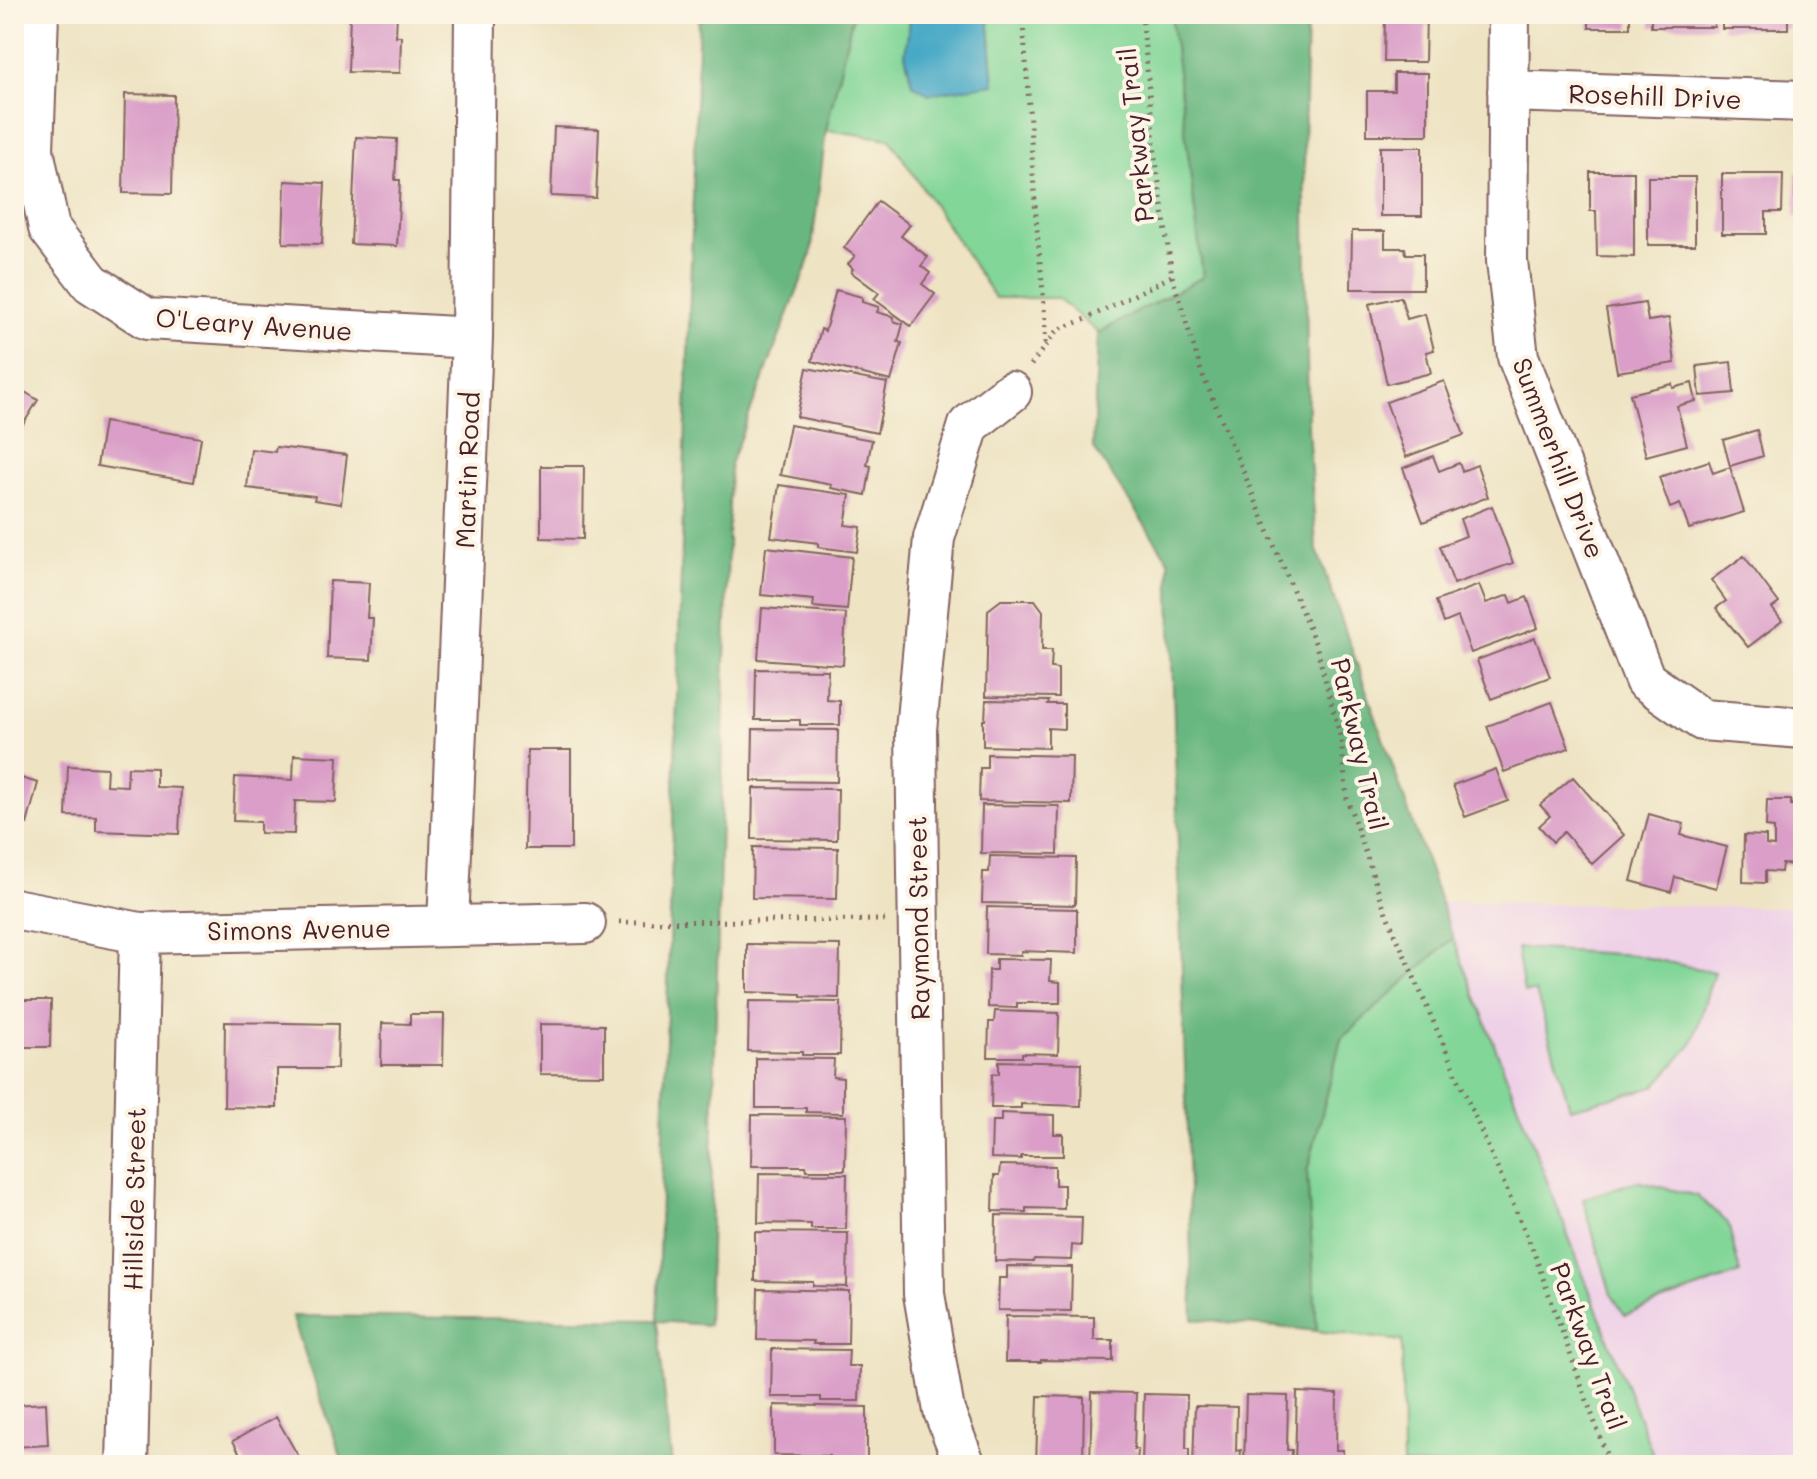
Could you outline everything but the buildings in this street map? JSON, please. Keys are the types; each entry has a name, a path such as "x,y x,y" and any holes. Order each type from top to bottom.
{"street":[{"name":"O'Leary Avenue","path":"38,14 33,150 49,228 91,283 147,319 472,338"},
{"name":"Martin Road","path":"448,925 472,338 475,14"},
{"name":"Summerhill Drive","path":"1509,14 1507,261 1518,357 1645,680 1702,720 1803,728"},
{"name":"Rosehill Drive","path":"1508,91 1803,101"},
{"name":"Raymond Street","path":"965,1465 944,1411 924,1294 916,730 934,538 969,425 1011,392"},
{"name":"Simons Avenue","path":"14,909 140,933 585,923"},
{"name":"Hillside Street","path":"127,1465 140,933"}],"path":[{"path":"1022,14 1046,323 1045,346"},
{"name":"Parkway Trail","path":"1142,14 1155,154 1172,276 1201,371 1316,645 1341,739 1347,799 1386,913 1533,1250 1610,1465"},
{"path":"1011,392 1057,330 1084,320 1172,276"},
{"path":"585,923 918,921"}],"shaded area":[{"path":"1439,902 1803,908 1803,1465 1657,1465"}],"green space":[{"path":"699,14 853,14 826,130 811,255 730,464 708,1325 657,1321 672,1465 344,1465 292,1316 657,1320"},
{"path":"853,14 911,14 905,54 912,84 993,84 988,14 1171,14 1203,277 1098,333 1058,298 995,298 890,139 826,130"},
{"path":"1171,14 1307,14 1304,145 1308,428 1316,547 1453,938 1341,1039 1307,1172 1317,1331 1193,1319 1169,561 1093,447 1098,333 1203,277"},
{"path":"1453,938 1657,1465 1403,1465 1402,1341 1317,1331 1307,1172 1341,1038"},
{"path":"1517,948 1634,955 1714,972 1692,1044 1654,1087 1570,1108 1536,992 1524,992"},
{"path":"1637,1181 1697,1196 1728,1223 1740,1273 1625,1315 1611,1294 1583,1199"}],"water":[{"path":"911,14 988,14 994,84 929,94 912,84 905,54"}]}
